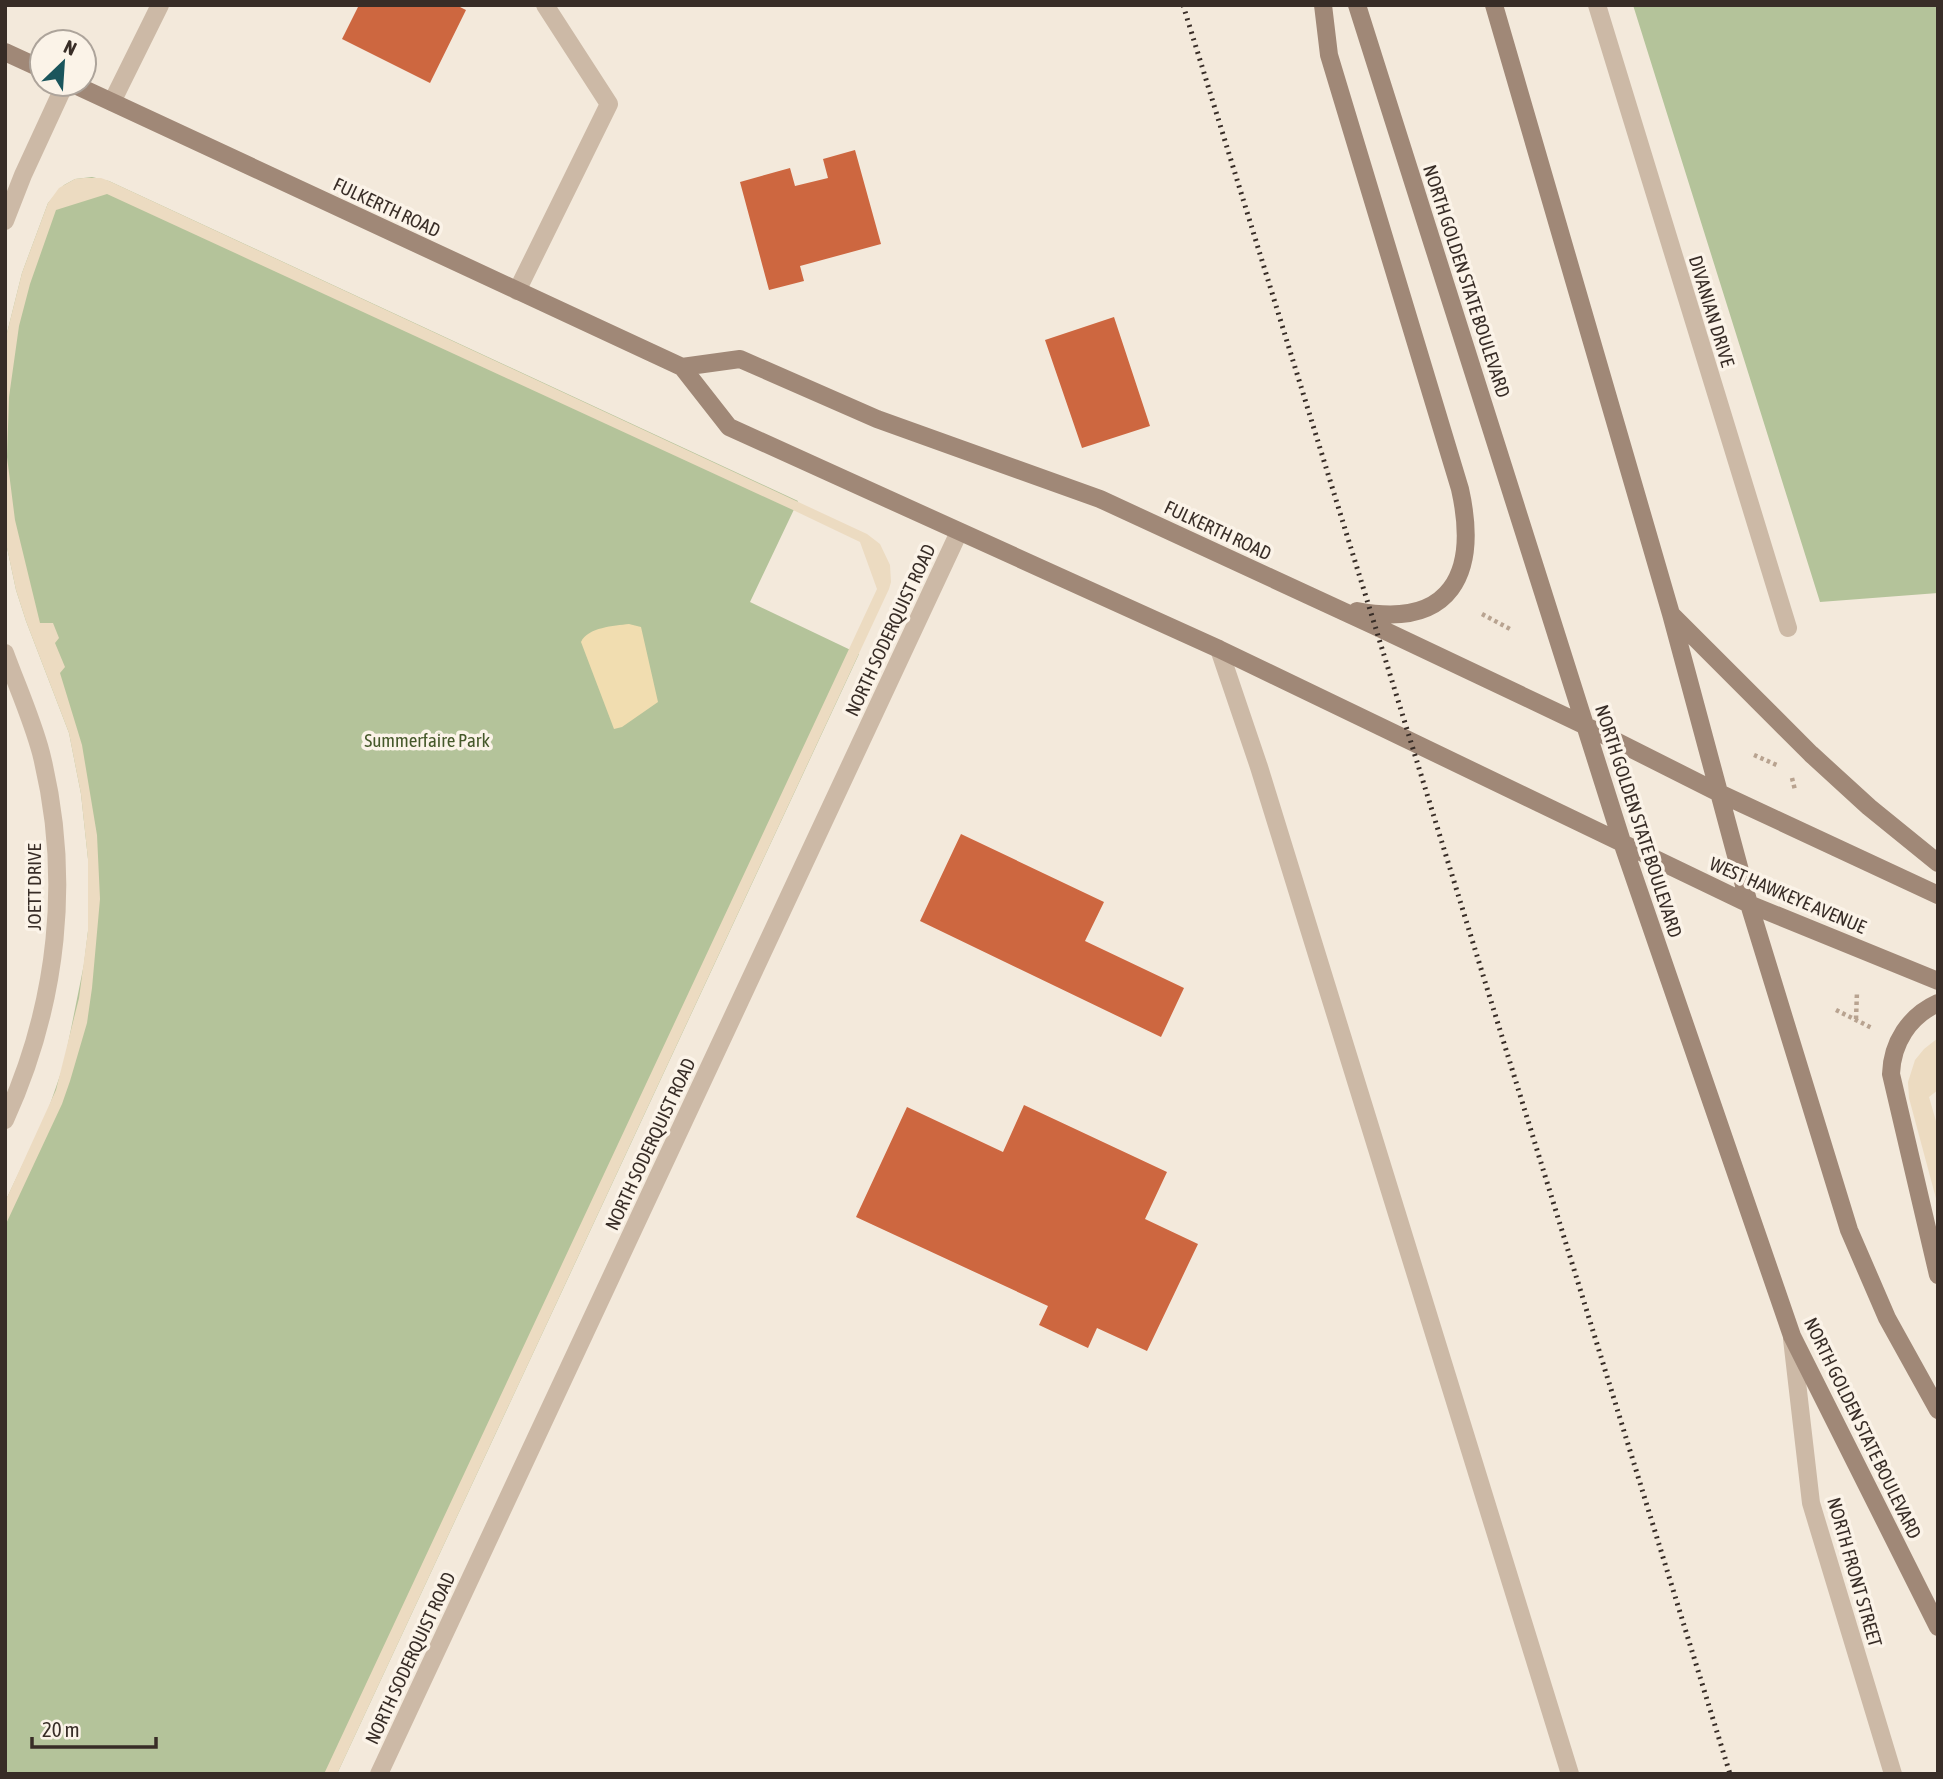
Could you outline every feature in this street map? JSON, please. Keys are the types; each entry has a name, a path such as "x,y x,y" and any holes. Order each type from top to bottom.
{"main road":[{"path":"1324,5 1329,55 1460,489 1466,521 1465,555 1461,571 1453,588 1443,600 1416,612 1393,615 1371,614 1324,602"},
{"name":"NORTH GOLDEN STATE BOULEVARD","path":"1357,5 1622,845 1792,1336 1938,1627"},
{"path":"1494,5 1671,614 1749,904 1849,1230 1886,1318 1938,1410"},
{"path":"5,52 28,63"},
{"name":"FULKERTH ROAD","path":"98,96 682,367 729,428 1219,649 1411,740 1622,845"},
{"name":"FULKERTH ROAD","path":"682,367 740,359 877,419 1100,499 1586,726 1719,793"},
{"path":"1671,614 1811,754 1869,807 1938,863"},
{"path":"1719,793 1938,895"},
{"name":"WEST HAWKEYE AVENUE","path":"1622,845 1749,904 1938,981"},
{"path":"1938,1003 1920,1013 1903,1032 1892,1055 1891,1074 1938,1275"}],"street":[{"path":"112,102 160,5"},
{"path":"517,291 609,104 545,5"},
{"name":"DIVANIAN DRIVE","path":"1597,5 1788,628"},
{"path":"5,221 59,98"},
{"name":"NORTH SODERQUIST ROAD","path":"379,1774 959,532"},
{"path":"1219,649 1259,767 1570,1774"},
{"name":"JOETT DRIVE","path":"5,653 29,717 47,783 57,846 58,887 54,947 44,1012 25,1073 5,1120"},
{"name":"NORTH FRONT STREET","path":"1792,1336 1811,1503 1894,1774"}],"path":[{"path":"1482,614 1510,629"},
{"path":"1856,1020 1857,992"},
{"path":"1836,1010 1876,1030"}],"green space":[{"path":"1633,5 1938,5 1938,593 1820,602"},
{"name":"Summerfaire Park","path":"92,177 109,181 798,501 750,602 859,654 337,1774 5,1774 5,1202 47,1113 64,1064 88,931 88,859 81,794 69,733 26,621 5,538 5,341 22,273 48,203 64,185 75,179"}],"sand":[{"path":"629,624 641,627 658,702 622,727 614,729 581,642 595,630"}],"shaded area":[{"path":"75,179 109,181 867,534 880,544 890,565 889,589 337,1774 324,1774 877,589 860,542 793,510 107,194 56,210 30,284 19,326 9,397 7,457 15,520 40,623 53,623 59,638 55,643 65,667 60,673 82,745 97,835 100,899 87,1023 62,1104 5,1226 5,1202 56,1090 79,998 88,931 88,859 81,794 69,733 26,621 5,538 5,341 22,273 48,203 59,188"},
{"path":"1938,1038 1938,1090 1929,1097 1938,1128 1938,1206 1909,1098 1908,1082 1915,1060"}],"building":[{"path":"359,5 456,5 466,10 430,83 342,39"},
{"path":"855,150 881,244 800,266 804,281 769,290 740,182 790,168 795,186 828,178 823,159"},
{"path":"1114,317 1150,426 1082,448 1045,340"},
{"path":"961,834 1104,902 1085,941 1184,988 1161,1037 920,921"},
{"path":"1024,1105 1167,1172 1145,1219 1198,1244 1147,1351 1097,1328 1088,1348 1039,1325 1048,1306 856,1217 907,1107 1003,1152"}],"railway":[{"path":"1183,5 1730,1774"}]}
